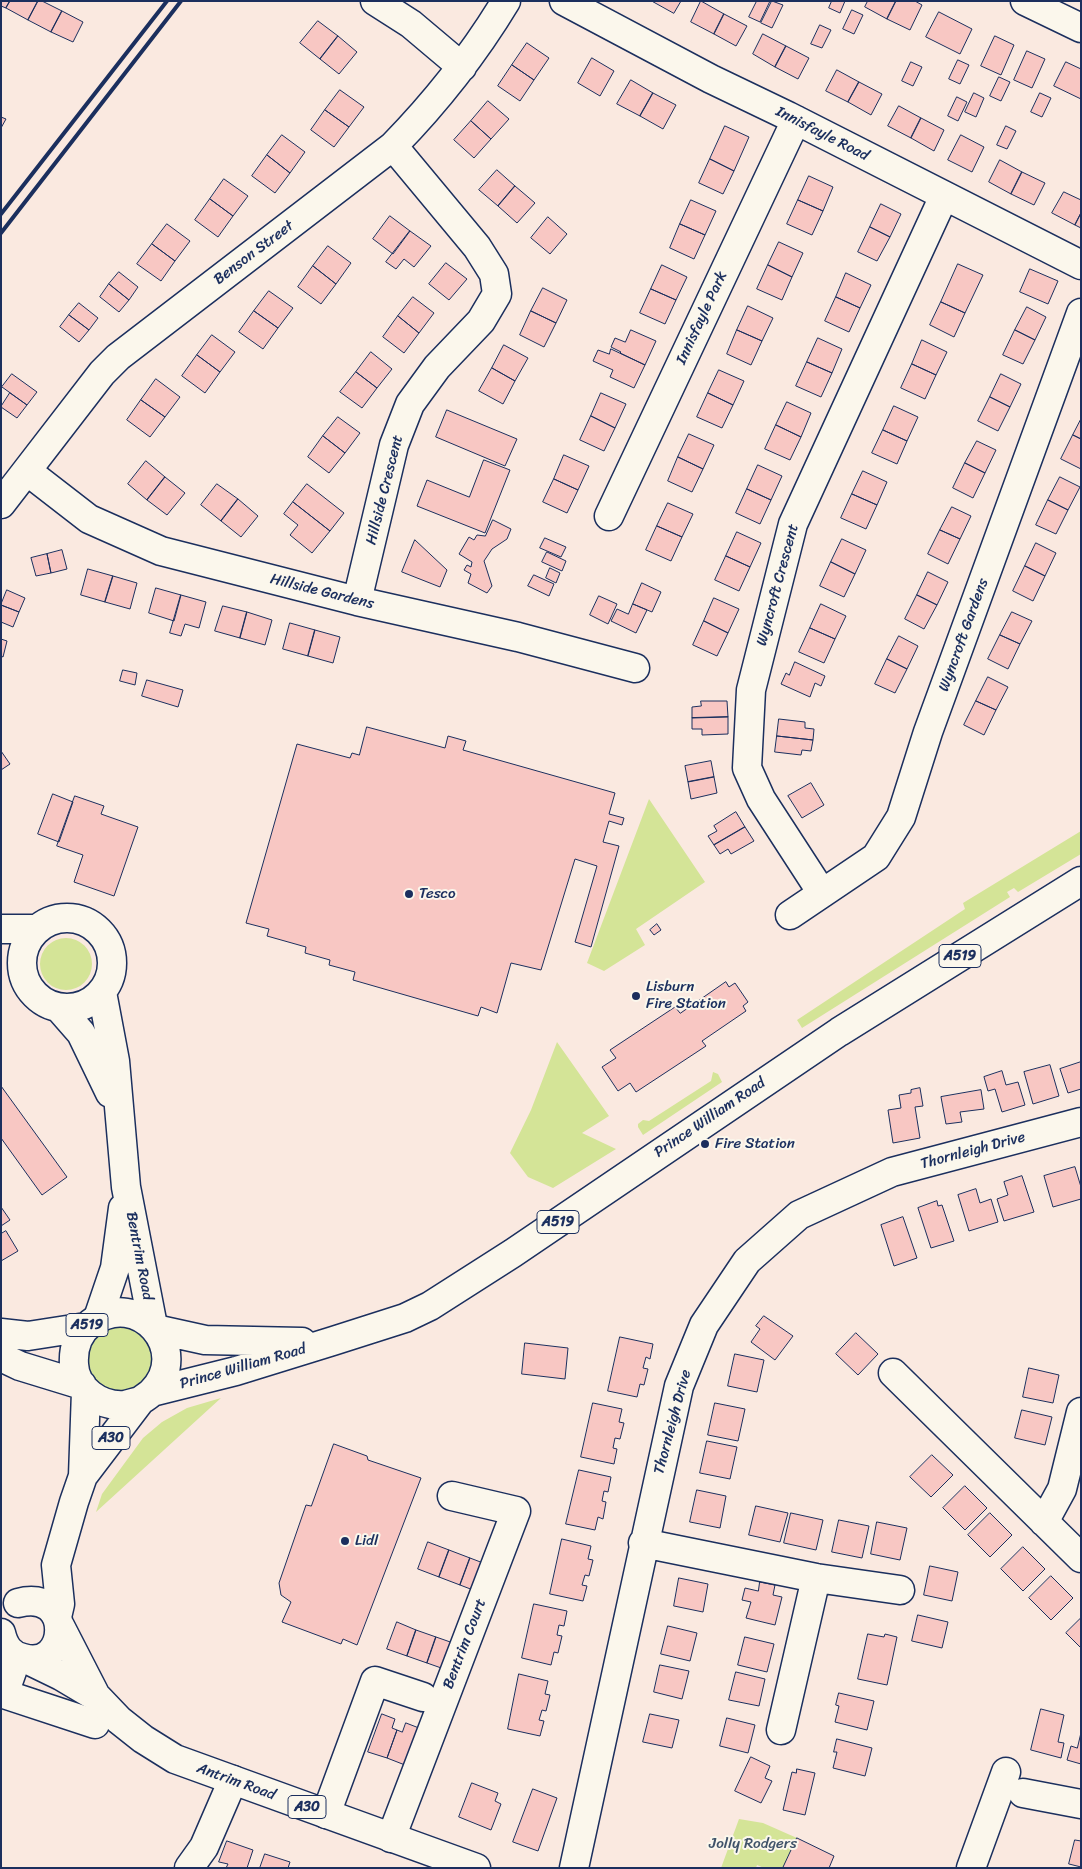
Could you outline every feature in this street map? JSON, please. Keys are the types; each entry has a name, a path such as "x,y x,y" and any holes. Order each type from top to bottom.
{"street":[{"path":"375,1 411,24 462,67"},
{"name":"Benson Street","path":"1,504 102,373 118,357 393,146 426,112 462,67 485,36 506,1"},
{"name":"Innisfayle Road","path":"564,1 711,78 1081,265"},
{"path":"1025,1 1081,28"},
{"name":"Innisfayle Park","path":"609,516 796,120"},
{"name":"Hillside Crescent","path":"357,601 394,445 410,404 437,367 481,321 497,294 494,274 477,247 393,146"},
{"name":"Wyncroft Crescent","path":"822,893 761,799 747,768 751,690 793,524 944,196"},
{"name":"Wyncroft Gardens","path":"790,915 876,857 902,817 928,732 1081,313"},
{"name":"Hillside Gardens","path":"28,471 89,519 161,551 357,601 518,637 635,668"},
{"name":"Prince William Road","path":"146,1396 334,1341 405,1318 430,1306 513,1253 839,1032 1081,881"},
{"path":"63,918 77,919 91,924 102,934 110,947 112,963 110,978 102,992 91,1002 76,1008 60,1009 49,1006 38,999 30,991 11,961 21,958 29,937 36,929 49,921 63,918"},
{"path":"1,929 36,929"},
{"name":"Bentrim Road","path":"102,992 115,1060 126,1187 154,1327"},
{"name":"Bentrim Road","path":"60,1009 81,1033 120,1114"},
{"name":"Thornleigh Drive","path":"574,1868 643,1543 679,1386 704,1325 747,1261 799,1214 892,1172 1081,1122"},
{"name":"Bentrim Road","path":"92,1322 115,1268 126,1187"},
{"name":"A519","path":"1,1333 28,1336 92,1322 112,1313 127,1313 141,1317 154,1327"},
{"name":"A519","path":"92,1322 78,1339 73,1352 74,1366 84,1388 97,1400 110,1404 125,1405 146,1396"},
{"path":"146,1396 161,1380 166,1366 166,1352 162,1338 154,1327"},
{"name":"Prince William Road","path":"154,1327 205,1340 289,1343 334,1341"},
{"name":"A519","path":"1,1357 20,1366 84,1388"},
{"path":"893,1374 1081,1558"},
{"name":"A30","path":"10,1634 56,1565 83,1476 84,1388"},
{"name":"A30","path":"83,1476 146,1396"},
{"path":"1044,1522 1062,1490 1081,1412"},
{"name":"Bentrim Court","path":"391,1838 516,1511 452,1496"},
{"path":"643,1543 816,1578 900,1590"},
{"name":"A30","path":"10,1634 35,1660 44,1657 57,1644 60,1635 60,1604 56,1565"},
{"path":"781,1730 816,1578"},
{"name":"A30","path":"10,1634 27,1601 45,1604 52,1610 59,1621"},
{"name":"Antrim Road","path":"59,1621 97,1711"},
{"path":"10,1634 3,1694 97,1711"},
{"name":"Antrim Road","path":"10,1634 61,1676 97,1711 119,1720 143,1739 175,1759 391,1838 428,1860 476,1868"},
{"name":"Bentrim Court","path":"326,1814 376,1681 422,1697"},
{"path":"970,1868 1006,1772"},
{"path":"189,1868 204,1847 233,1780"},
{"path":"1023,1793 1081,1804"}],"green space":[{"path":"649,799 705,882 636,929 645,945 604,971 587,963"},
{"path":"1081,831 1081,854 1018,892 1014,888 1007,892 1010,897 802,1028 797,1020 965,909 963,903"},
{"path":"66,938 76,940 84,946 90,954 92,964 90,974 84,982 76,988 66,990 56,988 48,982 42,974 40,964 42,954 48,946 56,940"},
{"path":"557,1042 609,1116 582,1133 616,1149 553,1188 528,1177 510,1153 531,1110"},
{"path":"713,1072 718,1074 722,1082 643,1135 638,1124 643,1120 649,1121 711,1081"},
{"path":"114,1322 145,1334 153,1356 153,1365 150,1373 144,1380 138,1386 121,1393 112,1393 104,1390 87,1374 87,1341"},
{"path":"221,1398 96,1512 102,1494 143,1438 162,1422 187,1408"},
{"name":"Jolly Rodgers","path":"739,1819 763,1823 797,1838 783,1868 764,1868 757,1865 756,1868 721,1868"}],"building":[{"path":"1,1 10,1 6,8 1,6"},
{"path":"10,1 38,1 28,20 6,8"},
{"path":"38,1 42,1 62,11 51,32 28,20"},
{"path":"652,1 681,1 674,13"},
{"path":"701,1 724,14 714,34 691,22"},
{"path":"757,1 770,1 760,22 749,17"},
{"path":"772,1 783,5 772,28 761,23"},
{"path":"832,1 845,1 840,13 829,8"},
{"path":"868,1 896,1 887,19 865,7"},
{"path":"896,1 915,1 922,5 910,30 887,19"},
{"path":"852,10 863,15 854,34 843,29"},
{"path":"62,11 83,22 73,42 51,32"},
{"path":"939,12 972,29 960,54 926,37"},
{"path":"724,14 747,26 736,46 714,34"},
{"path":"318,21 338,36 320,59 300,43"},
{"path":"820,25 831,30 822,48 811,44"},
{"path":"763,34 786,46 775,67 753,54"},
{"path":"338,36 357,52 339,74 320,59"},
{"path":"995,36 1014,45 1001,75 981,66"},
{"path":"527,43 549,58 534,80 512,65"},
{"path":"786,46 809,58 798,79 775,67"},
{"path":"1027,51 1045,59 1032,88 1014,80"},
{"path":"592,58 614,71 600,96 578,83"},
{"path":"958,60 969,65 960,84 949,79"},
{"path":"911,62 922,67 913,86 902,81"},
{"path":"1066,62 1081,69 1081,99 1054,86"},
{"path":"512,65 534,80 520,101 498,86"},
{"path":"837,70 859,82 848,102 826,91"},
{"path":"999,77 1010,82 1001,101 990,96"},
{"path":"631,80 653,93 640,116 617,104"},
{"path":"859,82 882,94 871,115 848,102"},
{"path":"340,90 364,107 349,127 325,110"},
{"path":"653,93 676,105 663,129 640,116"},
{"path":"974,93 984,98 976,117 965,112"},
{"path":"1040,93 1051,98 1042,117 1031,112"},
{"path":"957,97 967,102 958,121 948,116"},
{"path":"488,101 509,119 491,139 471,121"},
{"path":"899,106 921,118 911,138 888,126"},
{"path":"325,110 349,127 334,147 311,130"},
{"path":"1,117 6,119 1,128"},
{"path":"921,118 944,130 934,151 911,138"},
{"path":"471,121 491,139 474,158 454,140"},
{"path":"725,126 749,137 734,171 710,159"},
{"path":"1006,126 1016,131 1007,149 997,145"},
{"path":"282,135 305,152 290,173 267,155"},
{"path":"961,135 984,147 972,172 948,160"},
{"path":"267,155 290,173 275,193 252,176"},
{"path":"710,159 734,171 723,194 699,183"},
{"path":"1000,160 1022,172 1011,194 989,182"},
{"path":"497,170 515,186 498,206 479,190"},
{"path":"1022,172 1045,183 1034,205 1011,194"},
{"path":"809,176 833,187 823,211 798,200"},
{"path":"224,179 248,196 233,216 210,199"},
{"path":"515,186 535,203 517,223 498,206"},
{"path":"1064,192 1081,200 1081,213 1075,225 1052,213"},
{"path":"210,199 233,216 218,237 195,220"},
{"path":"691,200 716,211 705,235 680,224"},
{"path":"798,200 823,211 812,235 787,224"},
{"path":"881,204 901,214 890,237 870,227"},
{"path":"1081,213 1081,228 1075,225"},
{"path":"390,216 410,231 393,254 373,239"},
{"path":"548,217 567,234 550,254 531,238"},
{"path":"167,224 190,241 175,261 152,244"},
{"path":"680,224 705,235 694,259 670,248"},
{"path":"870,227 890,237 877,261 858,252"},
{"path":"410,231 431,246 414,267 404,259 396,269 386,262"},
{"path":"779,242 803,253 792,277 768,265"},
{"path":"152,244 175,261 161,281 137,264"},
{"path":"328,246 351,263 336,284 313,266"},
{"path":"446,263 467,279 449,300 429,284"},
{"path":"958,264 983,275 965,313 941,302"},
{"path":"662,265 687,277 676,300 651,289"},
{"path":"768,265 792,277 782,300 757,289"},
{"path":"313,266 336,284 321,304 298,287"},
{"path":"1030,269 1058,281 1048,304 1020,292"},
{"path":"119,272 138,287 129,300 109,284"},
{"path":"846,273 871,285 860,308 836,297"},
{"path":"109,284 129,300 119,312 100,297"},
{"path":"543,288 567,300 556,323 531,311"},
{"path":"651,289 676,300 665,324 640,313"},
{"path":"269,291 293,308 278,328 254,311"},
{"path":"413,297 434,313 419,333 398,316"},
{"path":"836,297 860,308 849,332 825,321"},
{"path":"941,302 965,313 954,337 930,325"},
{"path":"79,303 98,318 89,330 69,315"},
{"path":"748,306 773,318 762,341 737,330"},
{"path":"1027,307 1046,317 1035,340 1015,330"},
{"path":"254,311 278,328 263,349 239,332"},
{"path":"531,311 556,323 544,347 520,335"},
{"path":"69,315 89,330 79,342 60,327"},
{"path":"398,316 419,333 404,353 383,337"},
{"path":"631,330 656,341 645,365 611,347 615,338 625,342"},
{"path":"737,330 762,341 751,365 727,354"},
{"path":"1015,330 1035,340 1023,364 1003,355"},
{"path":"212,335 235,352 220,372 197,355"},
{"path":"818,338 842,349 832,373 807,362"},
{"path":"922,340 947,352 936,375 912,364"},
{"path":"504,345 528,358 515,381 492,368"},
{"path":"611,349 645,365 634,388 610,377 613,370 593,361 598,350 609,354"},
{"path":"371,352 392,369 377,388 356,372"},
{"path":"197,355 220,372 205,393 182,376"},
{"path":"807,362 832,373 821,397 796,386"},
{"path":"912,364 936,375 925,399 901,388"},
{"path":"492,368 515,381 503,404 479,391"},
{"path":"719,370 744,381 733,405 708,393"},
{"path":"356,372 377,388 362,408 340,392"},
{"path":"12,374 37,392 27,405 2,387"},
{"path":"1001,374 1021,384 1010,407 990,397"},
{"path":"156,379 180,397 165,417 141,400"},
{"path":"10,393 27,405 17,418 1,407"},
{"path":"601,393 626,404 615,428 591,416"},
{"path":"708,393 733,405 722,428 697,417"},
{"path":"990,397 1010,407 998,431 978,421"},
{"path":"141,400 165,417 150,437 127,420"},
{"path":"787,402 811,413 801,437 776,425"},
{"path":"894,406 918,417 907,441 883,430"},
{"path":"447,410 517,439 505,466 436,437"},
{"path":"591,416 615,428 604,451 580,440"},
{"path":"338,417 360,433 345,453 323,436"},
{"path":"1081,419 1081,439 1073,435"},
{"path":"776,425 801,437 790,460 765,449"},
{"path":"883,430 907,441 897,464 872,453"},
{"path":"689,434 714,445 703,469 678,457"},
{"path":"1073,435 1081,439 1081,469 1061,459"},
{"path":"323,436 345,453 329,473 308,457"},
{"path":"977,441 996,450 985,473 965,463"},
{"path":"564,455 589,466 578,490 554,479"},
{"path":"678,457 703,469 692,492 668,481"},
{"path":"484,460 510,470 485,533 417,506 427,480 469,497"},
{"path":"146,461 165,477 147,500 128,484"},
{"path":"965,463 985,473 973,498 953,488"},
{"path":"758,465 782,476 771,500 747,489"},
{"path":"863,471 887,482 877,505 852,494"},
{"path":"165,477 185,493 167,515 147,500"},
{"path":"1060,477 1080,487 1068,510 1048,500"},
{"path":"554,479 578,490 567,513 543,502"},
{"path":"217,484 238,499 221,521 201,505"},
{"path":"307,484 344,513 330,531 293,502"},
{"path":"747,489 771,500 760,524 736,513"},
{"path":"852,494 877,505 866,529 841,518"},
{"path":"238,499 258,516 241,537 221,521"},
{"path":"1048,500 1068,510 1056,534 1036,525"},
{"path":"293,502 330,531 312,553 290,535 298,525 284,514"},
{"path":"668,503 693,514 682,537 657,526"},
{"path":"952,507 971,516 960,539 940,530"},
{"path":"493,520 511,529 507,539 492,549 484,561 492,586 487,593 468,583 471,574 464,570 467,565 471,567 472,562 459,554 469,537 474,540 477,535 485,536"},
{"path":"657,526 682,537 671,561 646,550"},
{"path":"940,530 960,539 948,564 928,554"},
{"path":"737,532 761,543 750,567 726,556"},
{"path":"545,538 566,547 561,557 540,548"},
{"path":"842,539 866,550 855,574 831,562"},
{"path":"415,540 447,570 440,587 402,572"},
{"path":"1036,543 1056,553 1045,576 1025,566"},
{"path":"62,550 67,569 51,573 47,554"},
{"path":"547,552 566,561 562,571 542,562"},
{"path":"47,554 51,573 36,576 31,558"},
{"path":"726,556 750,567 739,591 715,580"},
{"path":"831,562 855,574 844,597 820,586"},
{"path":"1025,566 1045,576 1033,601 1013,591"},
{"path":"550,568 560,573 556,583 546,578"},
{"path":"88,569 113,576 105,602 81,595"},
{"path":"928,572 948,582 937,605 917,595"},
{"path":"534,575 554,584 549,596 528,586"},
{"path":"113,576 137,583 130,609 105,602"},
{"path":"642,583 661,592 652,612 633,604"},
{"path":"156,588 181,595 174,621 149,613"},
{"path":"7,590 25,598 19,612 1,605"},
{"path":"181,595 206,602 199,628 185,624 181,636 170,633"},
{"path":"917,595 937,605 924,629 905,619"},
{"path":"599,596 617,604 608,624 590,615"},
{"path":"714,598 739,609 728,633 704,621"},
{"path":"633,604 647,610 636,633 611,621 617,609 628,614"},
{"path":"821,604 846,616 835,639 810,628"},
{"path":"1,605 19,612 13,627 1,622"},
{"path":"223,606 247,612 240,638 215,631"},
{"path":"247,612 272,620 265,645 240,638"},
{"path":"1012,612 1032,621 1020,644 1000,635"},
{"path":"704,621 728,633 717,656 693,645"},
{"path":"290,623 315,630 308,656 283,649"},
{"path":"810,628 835,639 824,663 799,652"},
{"path":"315,630 340,637 333,663 308,656"},
{"path":"1000,635 1020,644 1008,669 988,659"},
{"path":"899,636 918,646 907,669 887,659"},
{"path":"1,639 7,641 3,657 1,656"},
{"path":"887,659 907,669 895,693 875,684"},
{"path":"795,662 825,676 821,686 815,683 810,697 781,684 786,673 789,675"},
{"path":"123,670 137,673 135,685 120,681"},
{"path":"988,677 1008,687 996,710 976,701"},
{"path":"147,680 183,690 178,707 142,696"},
{"path":"701,701 727,701 728,717 692,718 692,707 701,706"},
{"path":"976,701 996,710 984,735 964,725"},
{"path":"728,717 728,734 702,735 702,729 692,729 692,718"},
{"path":"779,719 805,722 805,728 814,729 813,740 777,736"},
{"name":"Tesco","path":"367,727 445,748 448,736 466,741 463,750 615,793 609,814 624,818 622,825 609,821 603,842 619,846 591,947 575,942 597,866 575,859 541,970 511,963 497,1013 481,1007 478,1016 353,980 355,972 329,965 330,960 305,953 306,947 267,936 269,929 246,923 297,744 350,758 352,753 359,755"},
{"path":"777,736 813,740 811,751 802,750 801,755 775,752"},
{"path":"1,751 10,764 1,770"},
{"path":"711,761 714,777 688,782 685,766"},
{"path":"714,777 717,793 691,799 688,782"},
{"path":"811,783 824,805 802,818 788,796"},
{"path":"53,794 73,802 59,842 38,834"},
{"path":"75,796 104,806 101,814 138,827 114,896 74,882 83,855 57,846"},
{"path":"736,812 745,827 714,845 708,836 717,831 714,826"},
{"path":"745,827 754,841 731,854 728,849 720,854 714,845"},
{"path":"657,924 661,930 654,935 650,930"},
{"path":"726,982 729,987 735,983 748,1002 743,1006 746,1011 702,1041 706,1046 636,1092 630,1083 618,1091 602,1067 616,1058 610,1050 675,1007 680,1013"},
{"path":"1081,1062 1081,1089 1068,1093 1060,1069"},
{"path":"1050,1065 1059,1096 1033,1104 1024,1072"},
{"path":"1002,1071 1006,1085 1018,1082 1025,1105 1002,1112 995,1089 988,1091 984,1077"},
{"path":"1,1086 67,1177 42,1195 1,1138"},
{"path":"920,1088 923,1106 915,1107 920,1138 893,1143 888,1110 901,1108 899,1095 911,1093 911,1090"},
{"path":"981,1090 984,1109 960,1112 962,1122 946,1124 941,1097"},
{"path":"1075,1167 1081,1187 1081,1199 1053,1207 1044,1176"},
{"path":"1022,1176 1034,1212 1004,1221 997,1199 1008,1195 1004,1182"},
{"path":"976,1189 980,1203 991,1199 998,1222 969,1231 958,1195"},
{"path":"937,1201 938,1206 942,1205 954,1241 931,1248 918,1208"},
{"path":"1,1207 10,1220 1,1226"},
{"path":"903,1217 917,1258 894,1266 881,1225"},
{"path":"6,1231 18,1251 1,1261 1,1234"},
{"path":"764,1316 793,1336 775,1360 751,1342 760,1329 756,1326"},
{"path":"856,1333 878,1354 858,1375 836,1354"},
{"path":"620,1337 653,1344 650,1359 646,1357 643,1368 648,1369 644,1385 640,1384 637,1397 608,1391"},
{"path":"525,1343 568,1348 565,1379 522,1374"},
{"path":"735,1354 764,1360 757,1392 728,1386"},
{"path":"1029,1368 1059,1375 1053,1403 1023,1397"},
{"path":"593,1403 622,1409 619,1422 624,1423 620,1439 615,1438 613,1448 617,1449 614,1464 581,1457"},
{"path":"715,1403 745,1409 738,1441 708,1435"},
{"path":"1022,1410 1052,1417 1045,1445 1015,1438"},
{"path":"707,1441 737,1447 730,1479 700,1473"},
{"name":"Lidl","path":"334,1444 367,1456 368,1460 421,1478 357,1645 343,1639 341,1644 282,1622 291,1602 281,1595 279,1583 306,1505 311,1506"},
{"path":"932,1455 953,1475 931,1497 910,1477"},
{"path":"579,1470 611,1477 608,1492 604,1491 602,1501 606,1502 603,1519 598,1517 595,1530 566,1524"},
{"path":"965,1486 987,1508 965,1530 943,1508"},
{"path":"697,1490 726,1496 720,1528 690,1522"},
{"path":"756,1506 788,1513 780,1542 749,1535"},
{"path":"791,1513 823,1520 816,1550 784,1543"},
{"path":"990,1513 1012,1535 990,1557 968,1535"},
{"path":"839,1520 869,1526 862,1558 832,1552"},
{"path":"877,1522 907,1528 900,1560 871,1554"},
{"path":"562,1539 591,1546 588,1559 593,1560 589,1576 585,1575 582,1585 587,1586 583,1601 550,1594"},
{"path":"428,1542 449,1550 439,1577 418,1569"},
{"path":"1023,1547 1045,1569 1023,1591 1001,1569"},
{"path":"449,1550 470,1558 460,1585 439,1577"},
{"path":"470,1558 491,1566 481,1593 460,1585"},
{"path":"930,1566 958,1572 952,1601 924,1595"},
{"path":"1051,1576 1073,1598 1051,1620 1029,1598"},
{"path":"679,1578 708,1584 703,1612 674,1606"},
{"path":"760,1582 775,1585 773,1595 782,1597 775,1625 746,1618 751,1602 742,1600 745,1588 758,1591"},
{"path":"534,1604 567,1611 564,1626 559,1625 557,1635 562,1636 558,1653 554,1652 551,1665 522,1658"},
{"path":"918,1615 948,1622 942,1648 912,1641"},
{"path":"1081,1618 1081,1648 1066,1633"},
{"path":"397,1622 416,1630 407,1656 387,1649"},
{"path":"668,1626 697,1633 690,1661 661,1654"},
{"path":"416,1630 436,1637 427,1663 407,1656"},
{"path":"868,1634 884,1637 885,1634 897,1637 887,1685 858,1679"},
{"path":"436,1637 456,1644 447,1670 427,1663"},
{"path":"745,1637 774,1644 767,1672 738,1665"},
{"path":"660,1665 689,1671 682,1699 654,1692"},
{"path":"736,1672 765,1679 759,1706 729,1700"},
{"path":"519,1674 548,1681 545,1694 550,1695 546,1711 542,1710 539,1720 544,1721 540,1736 508,1729"},
{"path":"839,1693 874,1701 867,1730 835,1722 839,1706 836,1705"},
{"path":"1041,1709 1064,1715 1058,1742 1064,1743 1061,1758 1031,1750"},
{"path":"382,1714 395,1719 392,1728 397,1730 387,1758 368,1752"},
{"path":"650,1714 679,1720 672,1748 643,1742"},
{"path":"727,1718 755,1725 748,1753 720,1746"},
{"path":"406,1723 419,1728 405,1765 387,1758 397,1730 402,1732"},
{"path":"1081,1733 1081,1764 1067,1760 1071,1746 1077,1748"},
{"path":"837,1739 872,1748 865,1776 833,1768 837,1752 834,1752"},
{"path":"751,1757 770,1766 765,1778 772,1781 761,1803 735,1791"},
{"path":"797,1769 815,1773 805,1815 783,1810 792,1772 796,1773"},
{"path":"472,1783 498,1793 495,1801 501,1804 491,1830 459,1817"},
{"path":"533,1789 557,1798 538,1851 513,1842"},
{"path":"797,1838 834,1856 829,1868 783,1868"},
{"path":"1075,1840 1081,1841 1081,1867 1069,1864"},
{"path":"227,1841 253,1850 247,1868 226,1868 228,1864 219,1862"},
{"path":"265,1854 290,1862 288,1868 260,1868"}],"railway":[{"path":"1,214 167,1"},
{"path":"1,233 181,1"}],"place":[{"name":"Tesco","path":"409,894"},
{"name":"Lisburn Fire Station","path":"636,996"},
{"name":"Fire Station","path":"705,1144"},
{"name":"Lidl","path":"345,1541"}]}
